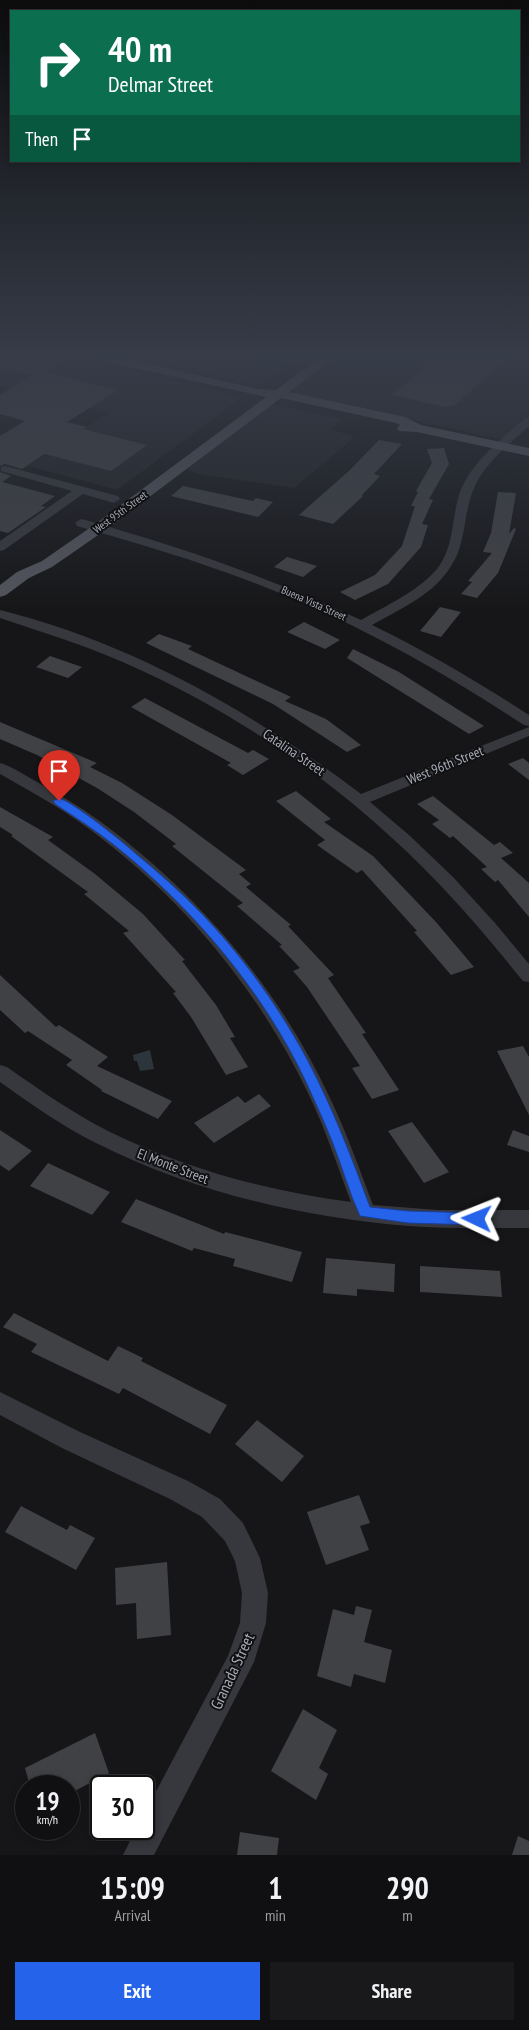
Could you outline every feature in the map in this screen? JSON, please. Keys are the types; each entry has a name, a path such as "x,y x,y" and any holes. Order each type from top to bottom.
{"main road":[{"name":"West 95th Street","path":"0,592 24,575 47,564 99,528 217,441"},
{"path":"476,441 529,452"},
{"name":"West 95th Street","path":"24,575 35,561 128,488"}],"street":[{"path":"361,625 405,601 427,586 442,571 452,557 456,545 464,501 470,484 477,472 508,441"},
{"path":"5,469 114,499"},
{"path":"0,547 81,490"},
{"name":"Buena Vista Street","path":"81,523 217,565 296,595 361,625 456,675 529,722"},
{"name":"Catalina Street","path":"0,614 98,648 147,668 197,692 288,746 360,800 400,834 450,882 491,927 529,976"},
{"name":"West 96th Street","path":"360,800 529,731"},
{"path":"0,768 46,793 118,843 161,880 199,917 240,966 277,1020 311,1080 338,1140 365,1212"},
{"name":"El Monte Street","path":"0,1072 102,1137 156,1161 216,1182 270,1197 365,1212 408,1217 529,1219"},
{"name":"Granada Street","path":"0,1403 71,1440 179,1490 211,1508 234,1532 247,1558 255,1593 253,1623 240,1662 138,1855"}],"shaded area":[{"path":"67,441 184,441 117,490 29,466"},
{"path":"224,441 351,441 294,488 197,474 188,470 190,466"},
{"path":"150,1050 154,1069 140,1071 133,1055"}],"building":[{"path":"0,441 129,441 147,445 111,471 45,454 22,469 5,464 0,466"},
{"path":"378,441 402,444 374,474 380,476 363,496 333,524 299,515 350,470"},
{"path":"444,448 449,464 429,499 433,500 422,524 428,525 421,547 388,584 355,600 340,592 375,575 402,546 415,506 411,506 418,492 416,491 432,463 427,449"},
{"path":"0,472 11,476 2,482 55,496 41,506 46,507 8,533 0,531"},
{"path":"183,486 253,501 256,498 273,502 258,517 171,496"},
{"path":"498,492 516,493 509,534 514,528 516,529 498,573 477,598 461,594 472,582 468,581 492,553 483,552 491,533"},
{"path":"287,557 317,566 303,577 274,567"},
{"path":"440,607 461,612 441,637 420,631"},
{"path":"304,622 340,640 325,649 287,632"},
{"path":"159,634 192,646 188,649 291,697 285,701 326,719 361,745 347,752 273,704 146,643"},
{"path":"353,649 399,672 484,726 469,734 347,658"},
{"path":"50,656 82,667 68,678 36,667"},
{"path":"145,698 248,753 253,750 269,759 243,775 227,765 231,763 131,707"},
{"path":"0,722 97,763 90,767 122,783 172,815 246,870 239,874 251,884 246,887 291,925 288,926 334,975 328,978 366,1033 362,1034 399,1090 372,1099 352,1068 360,1066 307,987 293,971 300,968 279,946 282,945 237,906 243,903 172,846 176,844 134,812 97,788 37,755 0,739"},
{"path":"523,758 529,763 529,780 508,764"},
{"path":"296,791 331,819 324,822 373,856 436,922 474,967 451,975 414,932 417,931 362,870 357,873 317,845 325,840 276,801"},
{"path":"433,796 494,845 500,842 513,853 501,858 529,883 529,917 498,880 495,882 481,869 487,867 453,836 450,838 432,824 439,820 417,804"},
{"path":"0,807 53,837 48,840 95,874 143,914 185,960 182,961 216,1005 235,1037 230,1038 248,1067 226,1075 191,1017 173,993 176,992 123,933 129,931 84,894 88,892 0,827"},
{"path":"0,975 56,1027 59,1025 108,1057 97,1066 172,1101 158,1119 101,1091 66,1065 72,1060 28,1031 25,1033 0,1010"},
{"path":"523,1046 529,1057 529,1115 497,1051"},
{"path":"259,1094 271,1106 214,1143 194,1123 238,1096 245,1103"},
{"path":"412,1122 449,1172 424,1183 388,1131"},
{"path":"0,1130 32,1151 9,1171 0,1165"},
{"path":"513,1130 529,1136 529,1152 507,1145"},
{"path":"48,1163 110,1192 92,1215 30,1186"},
{"path":"136,1199 224,1234 225,1232 302,1252 292,1282 233,1266 235,1259 194,1248 192,1251 121,1222"},
{"path":"326,1258 395,1264 394,1292 357,1289 357,1296 323,1293"},
{"path":"420,1266 500,1271 502,1297 420,1292"},
{"path":"14,1313 108,1361 118,1346 143,1358 141,1361 227,1405 210,1434 123,1388 119,1394 31,1352 37,1344 3,1327"},
{"path":"257,1420 304,1456 282,1482 235,1444"},
{"path":"359,1495 370,1523 360,1526 369,1550 326,1565 307,1512"},
{"path":"21,1506 67,1530 70,1525 95,1538 76,1570 5,1532"},
{"path":"167,1562 171,1635 137,1639 136,1603 116,1605 115,1568"},
{"path":"356,1606 372,1610 364,1642 392,1650 385,1683 354,1674 351,1687 317,1676 333,1609 354,1615"},
{"path":"303,1709 337,1730 319,1768 328,1774 316,1800 271,1771"},
{"path":"95,1733 109,1773 105,1775 90,1775 90,1783 80,1788 80,1775 27,1775 25,1768"},
{"path":"240,1832 279,1838 277,1855 237,1855"},
{"path":"518,1836 529,1841 529,1855 512,1855"}],"route":[{"path":"59,801 118,843 161,880 199,917 240,966 277,1020 311,1080 338,1140 365,1212 408,1217 477,1219"}]}
